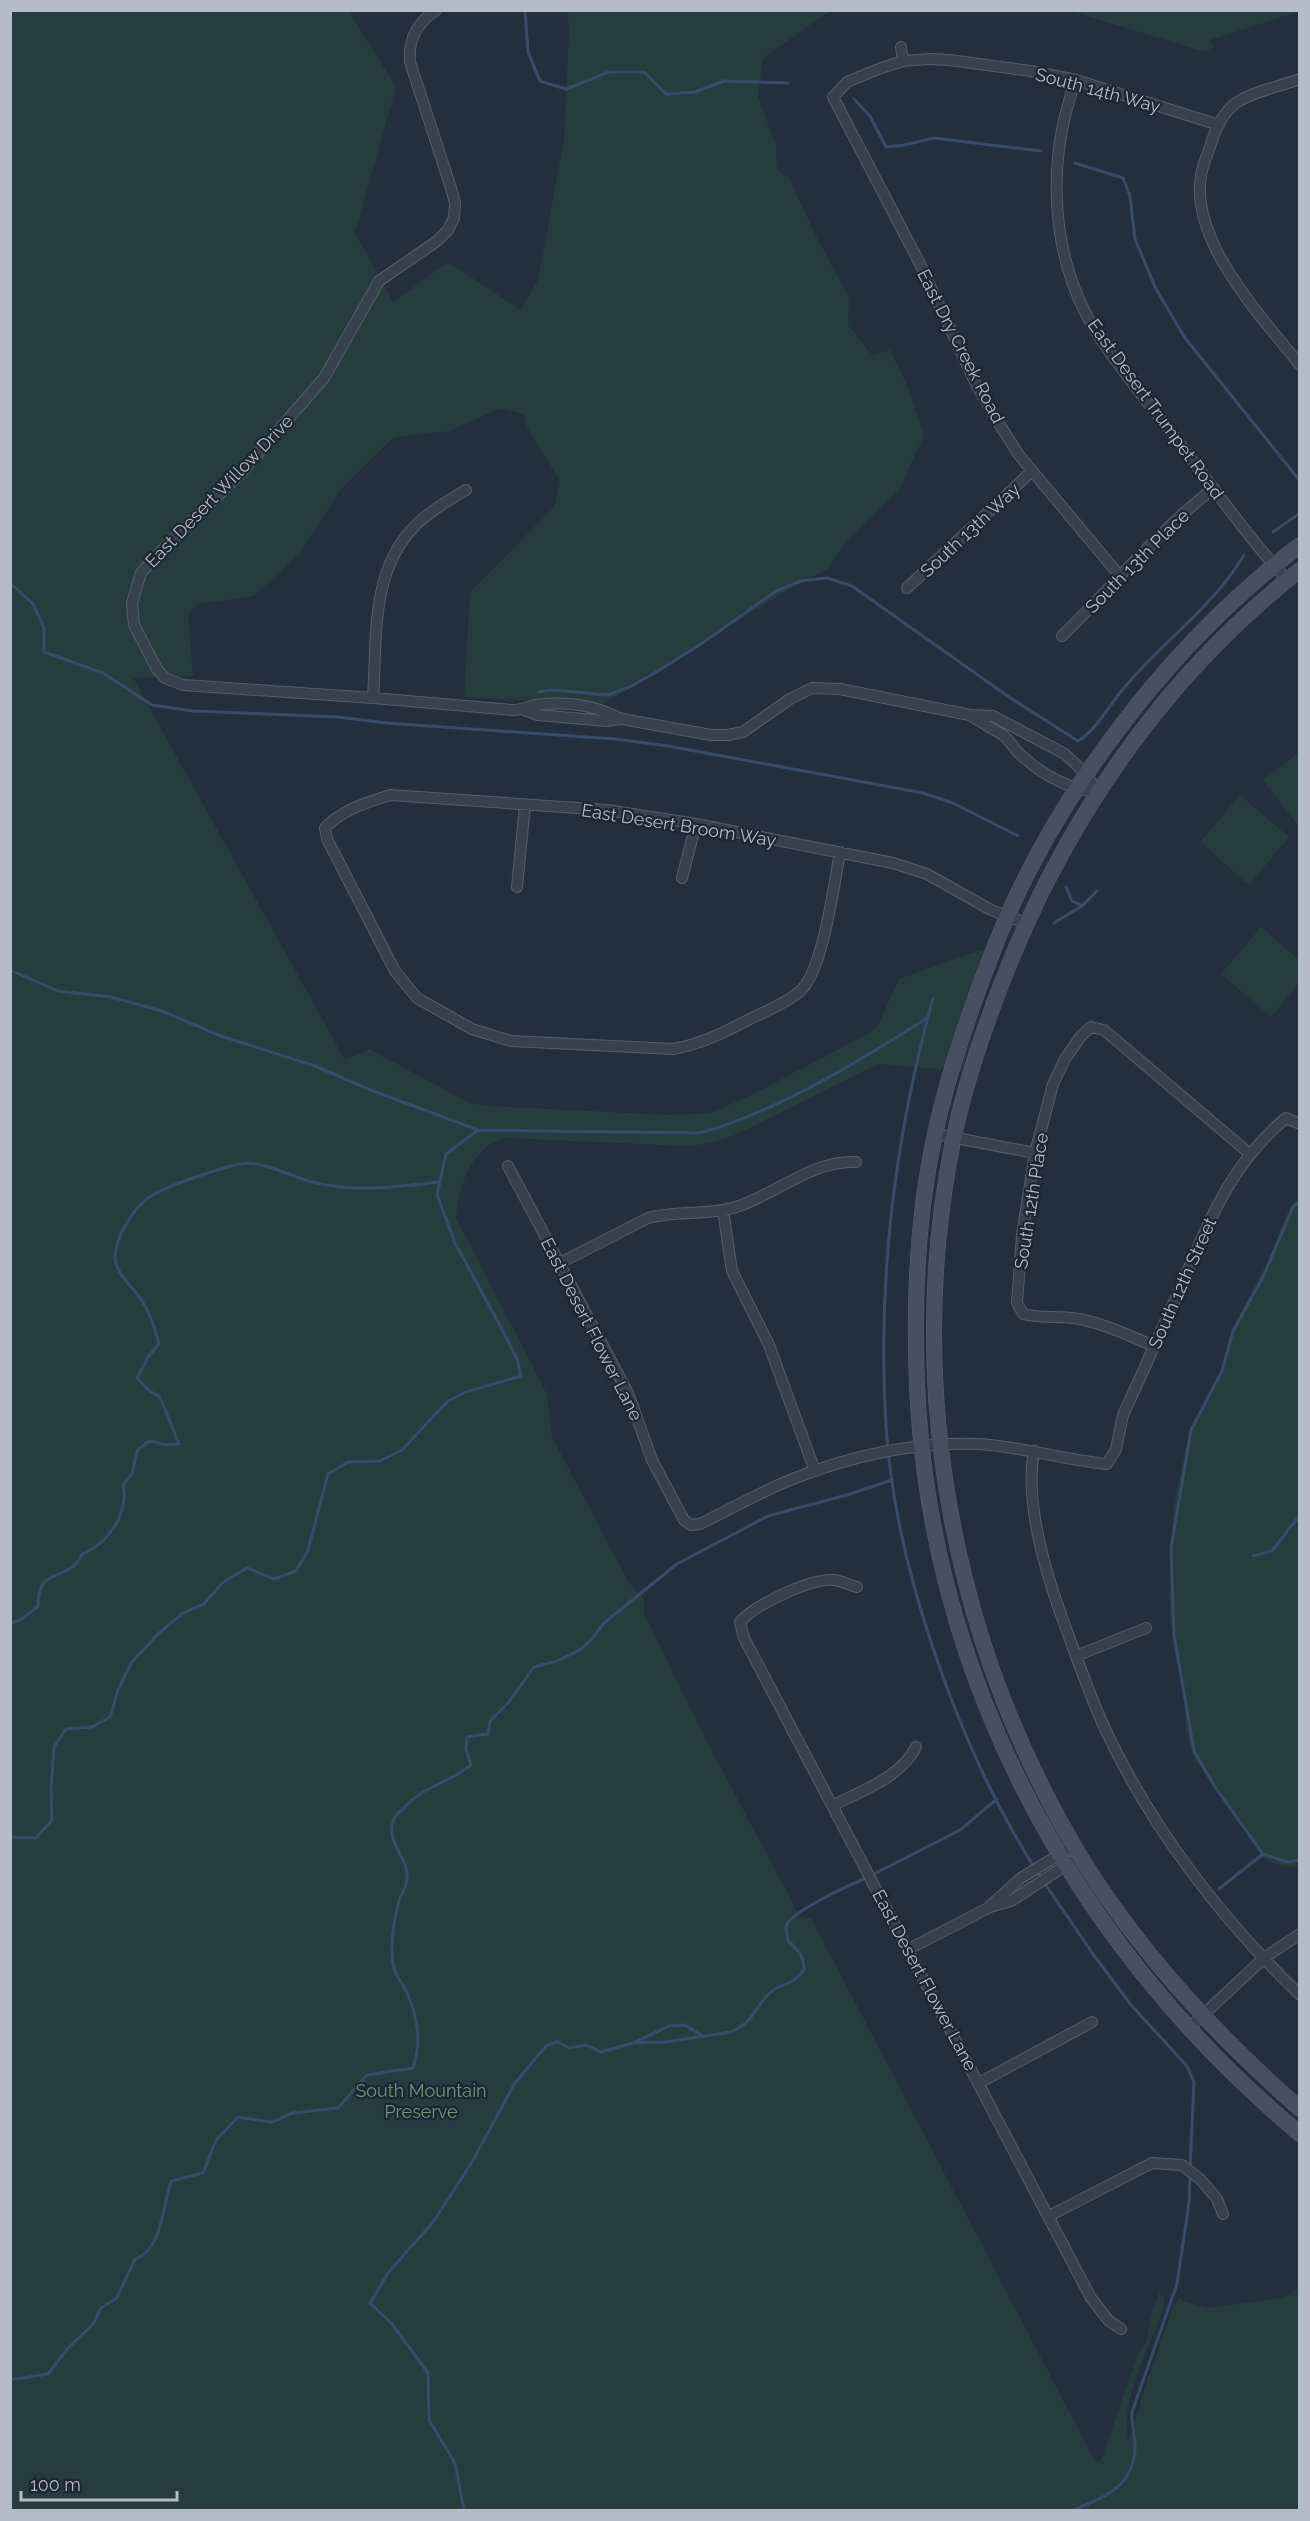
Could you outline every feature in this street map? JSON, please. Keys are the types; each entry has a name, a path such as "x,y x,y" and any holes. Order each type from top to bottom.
{"street":[{"name":"East Desert Willow Drive","path":"436,10 423,19 409,47 410,62 455,203 454,218 448,230 437,241 379,281 324,378 242,472 141,573 132,603 134,625 157,669 165,678 183,686 524,710 538,716 606,721 622,719 711,735 743,732 811,683 970,716 993,716 1065,754 1087,774 1097,792"},
{"path":"901,47 903,62"},
{"name":"South 14th Way","path":"833,97 847,82 903,62 929,59 949,60 1031,70 1076,80 1219,125"},
{"path":"1299,79 1238,101 1226,111 1200,176 1205,225 1215,247 1235,282 1299,365"},
{"name":"East Desert Trumpet Road","path":"1076,80 1060,130 1055,169 1058,218 1070,277 1099,337 1287,580"},
{"name":"East Dry Creek Road","path":"833,97 919,262 976,384 1018,454 1119,575"},
{"name":"South 13th Way","path":"907,588 1032,471"},
{"name":"South 13th Place","path":"1062,636 1181,514 1214,488"},
{"path":"373,698 379,597 385,573 398,546 414,526 466,490"},
{"path":"1299,545 1274,565 1198,637 1123,724 1055,824 1005,917 964,1025 935,1134 915,1290 916,1375 922,1446 929,1510 941,1569 962,1639 993,1726 1014,1773 1062,1861 1122,1949 1189,2028 1264,2103 1299,2134"},
{"path":"1299,570 1213,648 1173,692 1097,792 1062,851 1026,923 985,1027 954,1138 941,1226 934,1357 940,1445 960,1561 980,1635 1030,1763 1077,1850 1139,1940 1236,2050 1299,2109"},
{"name":"East Desert Willow Drive","path":"970,716 1003,735 1014,744 1019,754 1049,776 1077,790 1097,792"},
{"name":"East Desert Broom Way","path":"840,852 819,953 812,975 800,992 721,1034 696,1045 673,1049 511,1041 472,1029 417,998 404,986 327,839 325,828 334,818 358,805 390,795 607,810 696,824 840,852 893,863 927,874 1005,917 1026,923"},
{"path":"517,887 525,805"},
{"path":"682,878 696,824"},
{"name":"South 12th Place","path":"1154,1346 1111,1328 1078,1318 1033,1317 1023,1314 1017,1303 1023,1235 1035,1154 1053,1084 1065,1059 1081,1036 1091,1027 1104,1030 1250,1154"},
{"name":"South 12th Street","path":"1034,1451 1107,1464 1116,1449 1123,1415 1215,1206 1250,1154 1286,1118 1299,1124"},
{"path":"935,1134 1035,1154"},
{"path":"560,1263 648,1218 661,1214 723,1210 750,1202 828,1165 856,1162"},
{"name":"East Desert Flower Lane","path":"508,1166 628,1393 652,1460 684,1520 691,1525 700,1524 761,1493 815,1471"},
{"path":"723,1210 732,1270 769,1345 815,1471 874,1455 922,1446 976,1444 1034,1451 1029,1481 1046,1568 1053,1595 1105,1730 1156,1819 1202,1886 1299,1995"},
{"name":"East Desert Flower Lane","path":"857,1587 833,1580 806,1585 748,1614 740,1622 744,1638 834,1805 1091,2298 1104,2316 1121,2330"},
{"path":"1076,1656 1146,1628"},
{"path":"962,1639 980,1635"},
{"path":"834,1805 897,1771 909,1761 916,1747"},
{"path":"909,1949 990,1906 1011,1901 1026,1893 1050,1877 1062,1861 1077,1850"},
{"path":"990,1906 1017,1881 1041,1866 1062,1861"},
{"path":"1017,1881 1026,1893"},
{"path":"1189,2028 1264,1958 1299,1934"},
{"path":"979,2083 1092,2022"},
{"path":"1048,2216 1152,2163 1182,2165 1201,2180 1217,2199 1223,2214"}],"green space":[{"name":"South Mountain Preserve","path":"11,11 349,11 396,87 355,233 393,302 448,262 521,310 538,280 564,139 569,29 567,11 830,11 763,58 758,96 776,146 777,170 789,178 849,298 848,325 872,355 890,350 906,382 924,436 899,490 847,540 828,569 789,589 602,705 464,697 470,592 554,507 560,481 527,427 524,415 500,408 450,431 394,437 341,489 300,553 254,596 199,604 188,614 193,676 133,678 345,1060 369,1049 468,1102 487,1106 670,1115 711,1113 747,1097 868,1034 878,1025 899,979 971,953 1004,946 986,988 962,1071 878,1064 738,1134 700,1144 684,1146 506,1138 484,1149 469,1169 460,1193 456,1218 547,1394 552,1437 629,1583 644,1600 644,1614 713,1753 801,1918 811,1918 1095,2461 1101,2461 1138,2353 1146,2342 1151,2315 1159,2293 1165,2298 1163,2310 1143,2357 1132,2391 1128,2407 1128,2440 1174,2305 1180,2298 1206,2308 1284,2298 1299,2288 1299,2510 11,2510"},
{"path":"1071,11 1300,11 1211,40 1214,47 1204,52"},
{"path":"1299,752 1299,827 1263,780"},
{"path":"1240,795 1289,837 1249,885 1200,842"},
{"path":"1261,927 1299,960 1299,983 1271,1017 1221,974"},
{"path":"1299,1198 1300,1865 1289,1867 1269,1861 1260,1854 1194,1758 1186,1733 1184,1700 1172,1641 1169,1596 1173,1510 1189,1432 1224,1364 1234,1325 1269,1259 1290,1207"}],"waterway":[{"path":"525,10 528,52 540,81 566,89 609,72 644,72 666,94 695,92 724,81 788,83"},
{"path":"854,99 870,116 886,147 934,138 1041,151"},
{"path":"1075,163 1123,178 1130,196 1135,239 1156,289 1185,338 1300,481"},
{"path":"1273,532 1300,513"},
{"path":"538,692 554,690 608,695 630,687 701,644 776,591 801,581 827,578 852,586 1009,697 1078,741 1097,724 1138,672 1203,608 1232,574 1244,555"},
{"path":"10,583 33,604 44,628 44,652 103,673 152,705 193,711 338,717 387,723 615,739 668,746 923,793 953,803 1018,836"},
{"path":"1066,887 1072,901 1081,905"},
{"path":"1054,923 1082,906 1097,891"},
{"path":"10,970 58,991 111,997 162,1011 221,1036 315,1066 368,1089 478,1130 700,1133 729,1124 788,1099 846,1068 927,1018"},
{"path":"933,998 908,1103 892,1210 887,1264 884,1372 886,1426 892,1482 918,1600 937,1661 985,1777 1012,1830 1041,1878"},
{"path":"10,1837 36,1838 52,1820 51,1789 54,1747 66,1729 92,1727 110,1717 118,1690 131,1663 158,1634 183,1613 204,1604 222,1583 247,1568 274,1579 296,1571 308,1550 328,1474 348,1462 380,1461 402,1450 448,1401 466,1392 521,1376 517,1359 455,1243 437,1195 446,1154 478,1130"},
{"path":"10,1624 24,1618 38,1606 44,1582 74,1566 82,1555 98,1545 110,1533 122,1510 123,1485 132,1474 137,1451 149,1441 167,1445 179,1444 160,1397 148,1390 137,1378 148,1357 159,1344 147,1309 120,1273 115,1262 118,1240 142,1203 156,1193 183,1182 230,1166 251,1163 312,1182 344,1187 376,1188 439,1182"},
{"path":"1219,1889 1263,1854 1215,1787 1194,1751 1174,1634 1171,1548 1191,1430 1222,1371 1233,1331 1263,1277 1293,1207 1300,1201"},
{"path":"10,2380 48,2374 68,2348 93,2324 101,2308 117,2298 135,2259 151,2247 156,2237 171,2181 203,2173 216,2140 238,2117 272,2122 293,2113 338,2108 367,2075 413,2068 418,2038 416,2018 395,1971 392,1957 396,1916 407,1879 407,1871 392,1835 394,1819 419,1795 471,1765 466,1749 467,1737 488,1734 490,1721 509,1702 534,1667 557,1661 578,1651 590,1641 604,1623 677,1564 768,1516 847,1495 892,1480"},
{"path":"1253,1556 1272,1551 1300,1515"},
{"path":"872,1875 960,1830 997,1799"},
{"path":"1263,1854 1287,1862 1300,1860"},
{"path":"464,2510 455,2463 429,2420 428,2373 392,2324 370,2303 388,2273 434,2221 472,2162 515,2083 547,2045 558,2042 569,2048 586,2045 601,2052 633,2043 665,2042 731,2032 746,2022 763,2000 776,1988 787,1984 804,1970 800,1954 788,1941 786,1927 789,1921 808,1907 866,1878"},
{"path":"1045,1884 1131,2005 1187,2066 1194,2082 1190,2168"},
{"path":"635,2042 669,2026 685,2025 701,2035"},
{"path":"1074,2510 1115,2489 1128,2474 1133,2463 1135,2445 1132,2412 1177,2284 1189,2203 1190,2175"}]}
